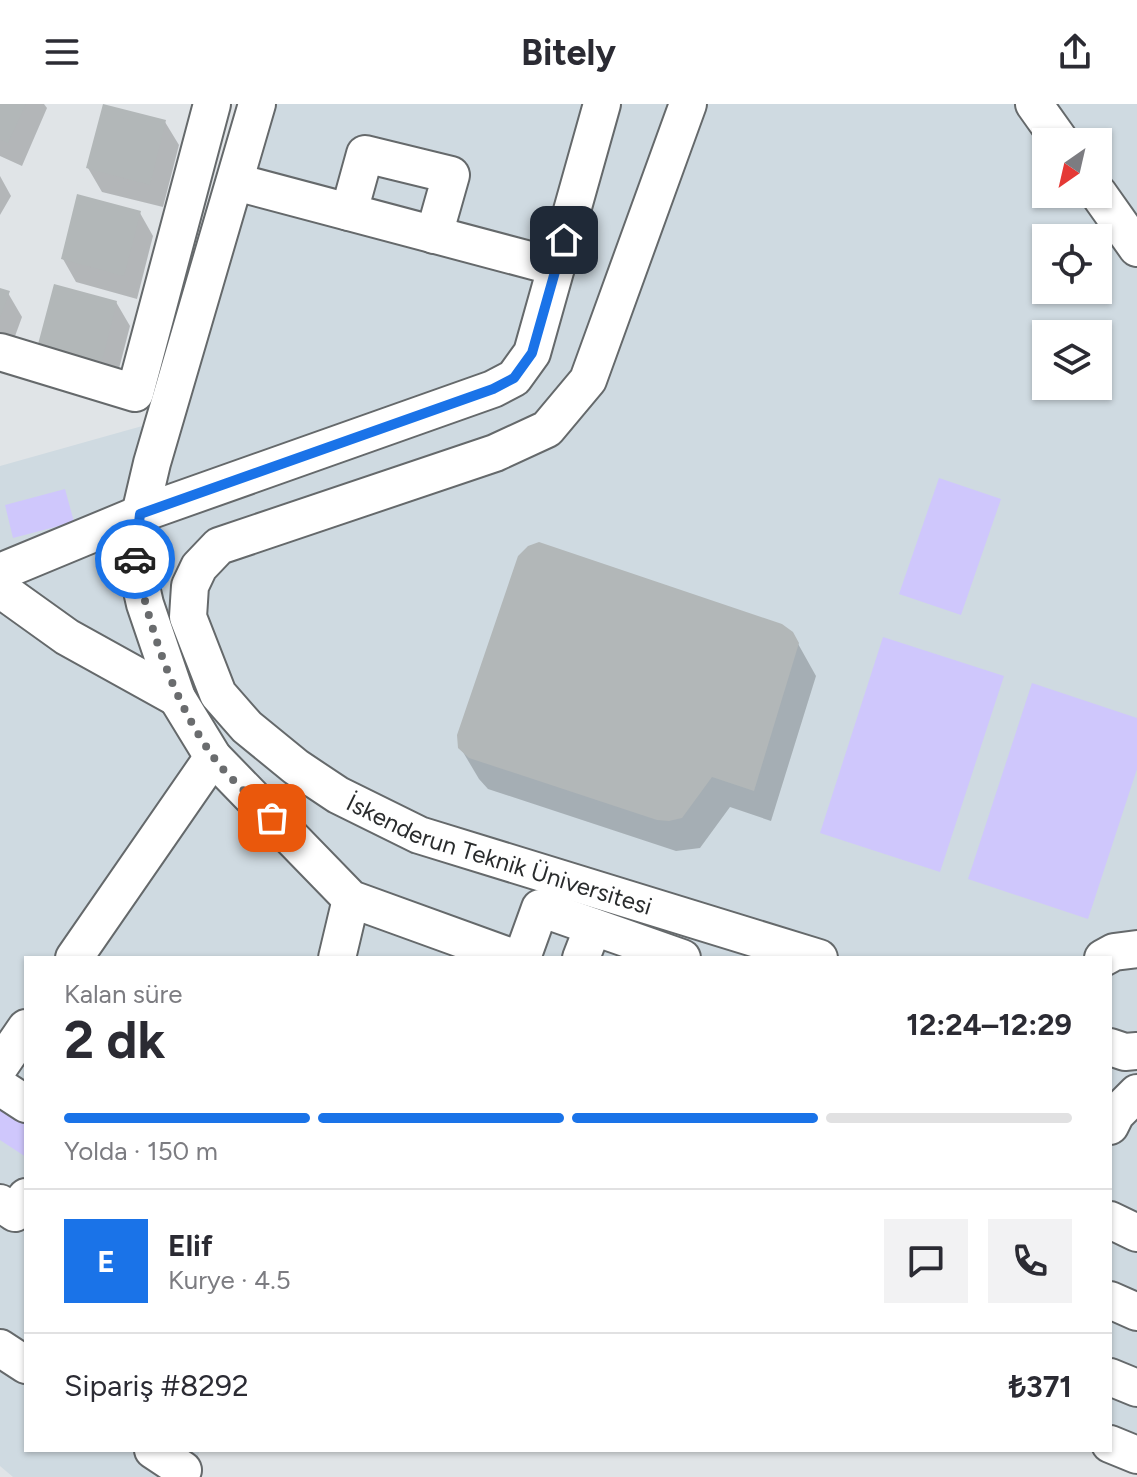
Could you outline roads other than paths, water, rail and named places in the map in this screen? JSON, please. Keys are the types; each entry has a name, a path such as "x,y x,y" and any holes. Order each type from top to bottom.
{"street":[{"path":"257,104 152,463 140,514 134,556 145,604 177,698 213,757 351,899 508,956"},
{"path":"0,572 140,514 504,384 525,367 532,353 602,104"},
{"name":"İskenderun Teknik Üniversitesi","path":"688,104 588,380 547,429 495,453 219,546 199,567 190,586 188,617 218,694 247,727 296,767 338,795 419,835 812,956"},
{"path":"1034,104 1051,128"},
{"path":"0,352 135,393 208,105"},
{"path":"349,212 365,154 451,175 434,235"},
{"path":"236,182 556,267"},
{"path":"1109,208 1137,248"},
{"path":"0,589 67,637 177,698"},
{"path":"75,956 213,757"},
{"path":"337,956 351,899"},
{"path":"523,956 540,908 587,942 669,956"},
{"path":"1107,956 1137,949"},
{"path":"0,1066 19,1027"},
{"path":"1112,1048 1125,1052 1137,1051"},
{"path":"0,1087 24,1103"},
{"path":"1112,1122 1137,1093"},
{"path":"0,1203 15,1213 24,1200"},
{"path":"1112,1221 1137,1233"},
{"path":"1112,1301 1137,1312"},
{"path":"0,1348 24,1364"},
{"path":"1112,1378 1137,1388"},
{"path":"1112,1445 1137,1455"},
{"path":"157,1452 184,1466"}]}
